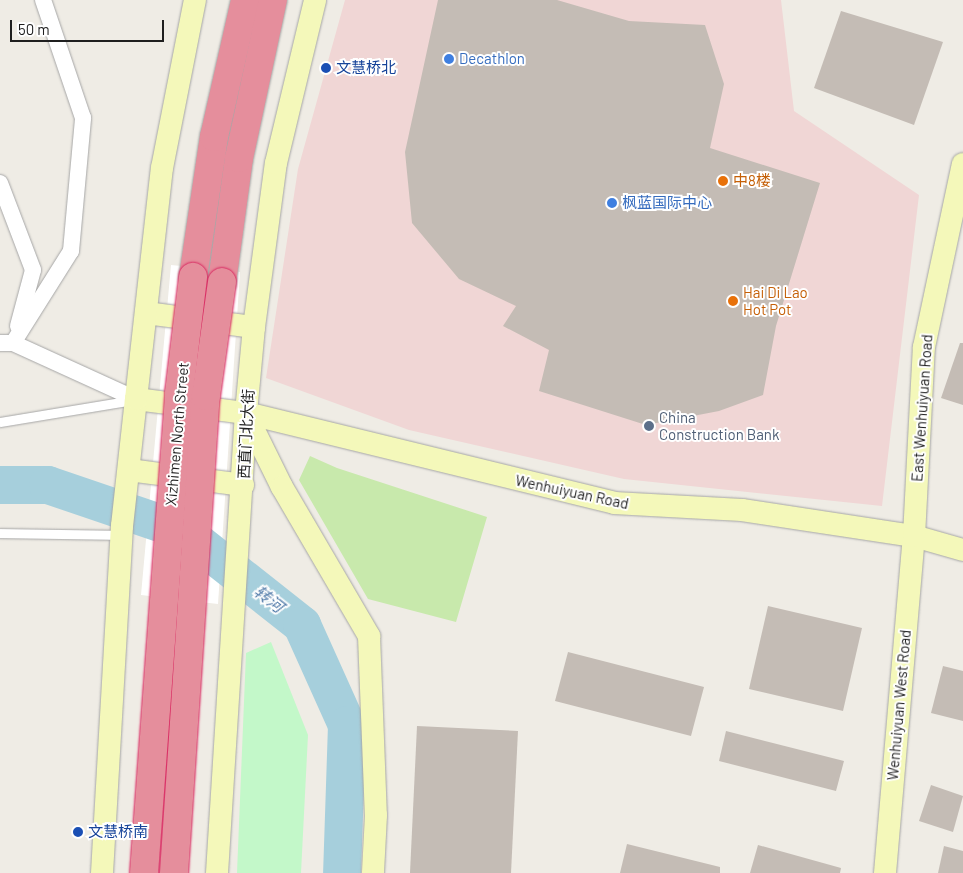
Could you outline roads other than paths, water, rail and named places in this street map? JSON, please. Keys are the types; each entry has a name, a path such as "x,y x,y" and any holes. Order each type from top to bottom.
{"highway":[{"name":"Xizhimen North Street","path":"144,873 179,393 193,277 214,137 246,0"},
{"name":"Xizhimen North Street","path":"174,873 206,396 239,158 273,0"}],"street":[{"path":"7,343 71,251 75,213 83,118 43,0"},
{"path":"102,873 122,531 136,399 162,168 195,0"},
{"name":"西直门北大街","path":"217,873 246,412 254,327 276,164 315,0"},
{"name":"East Wenhuiyuan Road","path":"914,536 924,348 963,164"},
{"path":"0,183 33,270 7,343"},
{"path":"146,313 254,327"},
{"path":"7,343 136,399"},
{"name":"Wenhuiyuan Road","path":"136,399 246,412 614,503 742,510 914,536 963,550"},
{"path":"246,412 282,487 368,636 376,814 373,873"},
{"path":"130,465 242,495"},
{"name":"Wenhuiyuan West Road","path":"885,873 914,536"}],"lane":[{"path":"0,422 136,399"},
{"path":"0,533 122,531"}],"waterway":[{"name":"转河","path":"0,485 48,485 183,531 302,625 347,725 342,873"}],"place":[{"name":"Decathlon","path":"449,59"},
{"name":"文慧桥北","path":"326,68"},
{"name":"中8楼","path":"723,181"},
{"name":"枫蓝国际中心","path":"612,203"},
{"name":"Hai Di Lao Hot Pot","path":"733,301"},
{"name":"China Construction Bank","path":"649,426"},
{"name":"文慧桥南","path":"78,832"}]}
